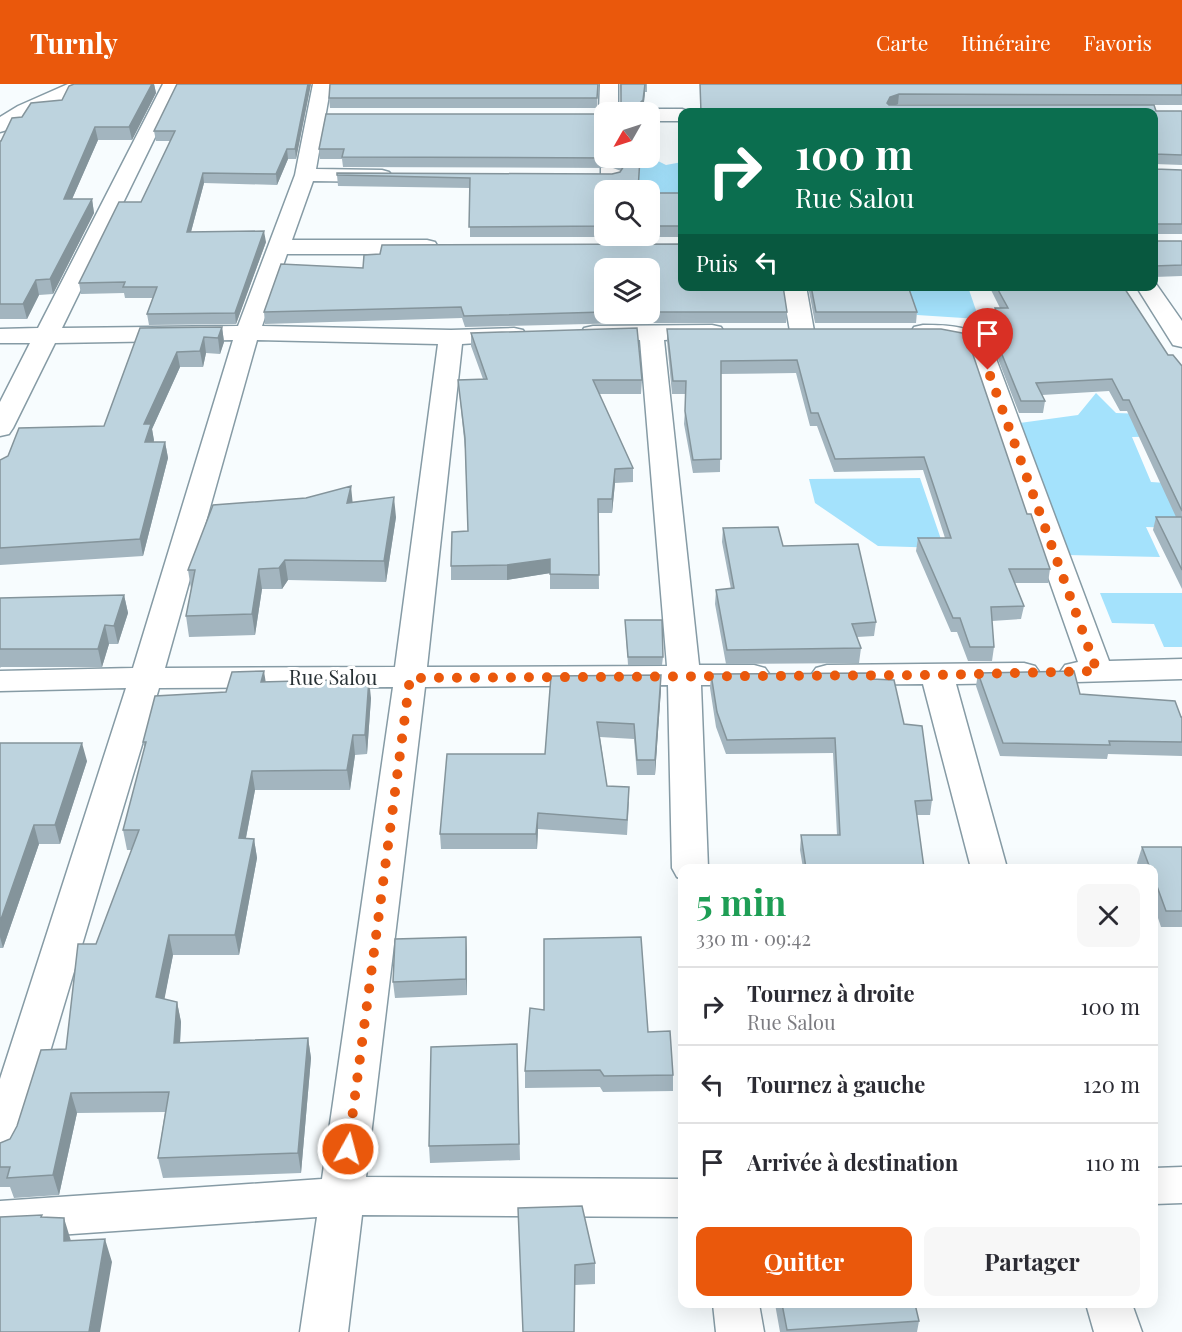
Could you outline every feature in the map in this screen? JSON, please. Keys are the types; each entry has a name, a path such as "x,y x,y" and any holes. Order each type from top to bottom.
{"street":[{"path":"0,126 25,110 84,84"},
{"path":"0,428 44,335 172,84"},
{"path":"0,1145 146,678 247,333 305,175 322,84"},
{"path":"605,102 609,84"},
{"path":"660,115 678,115"},
{"path":"316,116 339,116"},
{"path":"305,175 399,176"},
{"path":"588,176 612,175"},
{"path":"589,246 594,245"},
{"path":"279,247 446,247"},
{"path":"795,291 802,331"},
{"path":"1150,291 1182,340"},
{"path":"570,333 634,326 732,332"},
{"path":"634,326 684,675 690,864"},
{"path":"906,332 956,334 968,337 976,343 1097,671"},
{"path":"0,336 247,333 451,337 536,334"},
{"path":"324,1332 410,678 451,337"},
{"name":"Rue Salou","path":"0,681 146,678 937,675 1182,669"},
{"path":"937,675 988,864"},
{"path":"1158,1186 1182,1185"},
{"path":"0,1220 342,1196 678,1198"},
{"path":"737,1308 740,1332"},
{"path":"1110,1308 1118,1332"}],"shaded area":[{"path":"660,162 666,165 678,163 678,204 660,200 660,180 626,180 619,168 660,168"},
{"path":"908,291 969,291 979,319 917,315"},
{"path":"1096,393 1116,413 1174,415 1182,436 1132,437 1151,482 1182,484 1182,528 1146,527 1160,557 1066,555 1012,424 1078,415"},
{"path":"920,478 944,548 878,546 815,503 809,479"},
{"path":"1100,593 1182,593 1182,647 1164,647 1154,624 1112,623"}],"building":[{"path":"74,84 152,84 129,127 95,127 64,199 92,199 50,279 36,280 23,304 0,304 0,141 12,118 22,117 31,103 62,100 69,86"},
{"path":"177,84 308,84 295,149 287,149 276,174 203,173 187,232 264,231 235,313 147,314 157,287 123,287 125,282 79,283 119,202 141,202 175,131 154,131"},
{"path":"330,84 598,84 597,98 329,98"},
{"path":"621,84 645,84 641,102 621,102"},
{"path":"700,84 1182,84 1182,95 899,94 890,97 887,103 889,105 1154,105 1155,108 701,108"},
{"path":"1158,111 1182,111 1182,155 1158,154"},
{"path":"326,114 594,114 594,158 342,157 344,149 319,149"},
{"path":"623,168 639,168 639,180 594,180 594,226 469,227 470,178 337,175 337,173 612,174 620,172"},
{"path":"1158,169 1182,170 1182,224 1158,224"},
{"path":"660,193 678,193 678,226 660,226"},
{"path":"1158,241 1182,241 1182,265 1158,266"},
{"path":"660,244 678,244 678,291 784,291 787,312 660,312 660,258 594,258 594,312 464,316 461,307 264,312 281,264 363,268 364,255 380,254 382,245 660,246"},
{"path":"812,291 910,291 917,312 816,312"},
{"path":"999,291 1126,291 1168,355 1173,355 1182,366 1182,511 1129,400 1123,400 1112,379 1036,383 1045,401 1021,401 992,330 1002,330 995,308 1008,308"},
{"path":"222,327 218,338 204,337 200,351 177,352 144,424 151,424 145,442 165,442 140,539 0,548 0,460 8,456 19,428 104,426 140,328"},
{"path":"637,328 642,380 593,380 633,468 615,469 612,499 598,499 599,575 550,574 550,559 507,565 451,566 452,532 468,531 465,438 458,380 487,379 471,333"},
{"path":"667,329 941,329 962,333 967,337 1027,514 1031,514 1050,569 1009,569 1024,606 991,607 994,647 970,647 960,618 953,618 918,538 951,538 924,457 835,459 818,413 811,413 797,360 721,361 721,459 693,460 685,411 686,381 673,381"},
{"path":"351,486 347,503 394,497 384,561 285,560 279,568 259,569 252,614 186,616 195,570 188,570 213,505 306,498"},
{"path":"1156,517 1182,517 1182,570"},
{"path":"778,527 783,546 858,544 876,622 852,624 861,648 727,650 716,590 734,588 723,528"},
{"path":"124,595 114,626 105,625 98,649 0,649 0,598"},
{"path":"625,620 662,620 663,657 628,657"},
{"path":"264,671 261,682 369,679 365,735 353,735 347,770 252,771 239,838 254,839 235,935 169,935 156,997 177,1002 174,1043 308,1038 298,1153 158,1158 169,1092 71,1093 53,1175 7,1178 10,1167 0,1167 0,1143 10,1139 17,1126 41,1050 66,1049 78,944 96,944 139,830 123,830 146,742 143,742 155,696 226,692 232,672"},
{"path":"1074,671 1080,694 1175,701 1182,717 1182,742 1109,741 1110,745 1003,743 978,673"},
{"path":"870,673 872,679 894,680 904,724 922,726 932,800 915,801 923,864 805,864 801,835 840,835 835,738 727,740 717,712 711,674"},
{"path":"661,675 655,760 637,760 634,724 597,722 607,786 629,787 627,820 538,813 536,834 440,834 447,754 545,754 551,676"},
{"path":"0,743 82,743 55,825 34,825 0,922"},
{"path":"1142,847 1182,847 1182,911 1166,911 1158,889 1158,864 1148,864"},
{"path":"466,937 466,979 393,982 395,939"},
{"path":"641,937 648,1032 670,1031 673,1075 604,1076 600,1070 525,1071 530,1008 544,1010 544,939"},
{"path":"517,1044 519,1144 429,1146 431,1047"},
{"path":"582,1206 595,1263 575,1265 574,1332 523,1332 518,1208"},
{"path":"42,1215 41,1217 64,1218 64,1241 105,1239 89,1332 0,1332 0,1217"},
{"path":"783,1308 916,1308 919,1321 787,1330"}],"route":[{"path":"348,1149 410,678 937,675 1097,671 988,370"}]}
